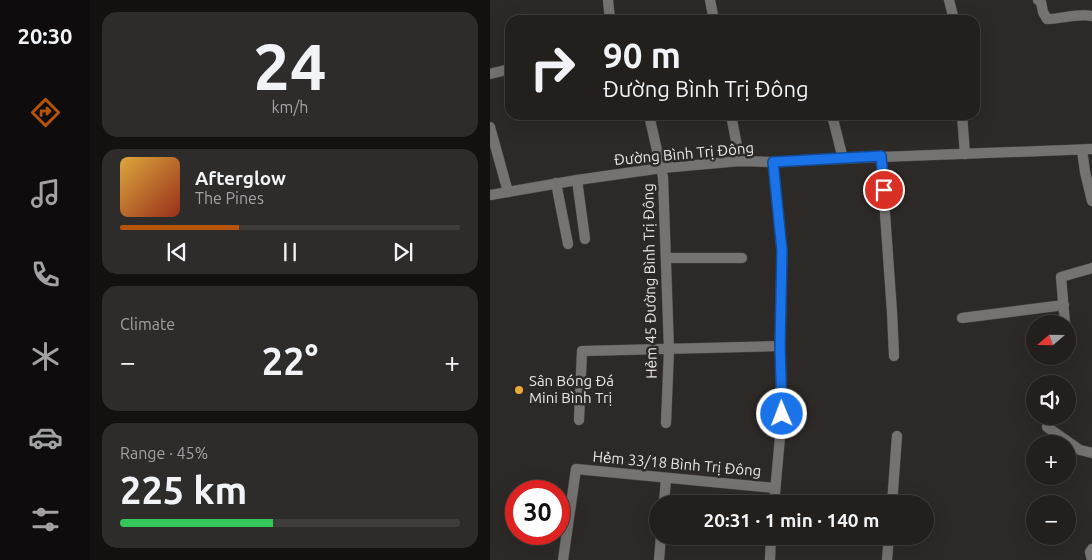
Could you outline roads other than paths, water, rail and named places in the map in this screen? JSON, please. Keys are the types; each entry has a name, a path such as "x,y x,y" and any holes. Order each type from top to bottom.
{"street":[{"path":"608,0 610,15"},
{"path":"710,0 713,15"},
{"path":"950,0 953,15"},
{"path":"1038,0 1041,2 1043,12 1047,18 1092,16"},
{"path":"490,74 505,70"},
{"name":"Hẻm 45 Đường Bình Trị Đông","path":"651,120 662,168 669,350 666,423"},
{"path":"732,120 740,161"},
{"path":"833,120 843,158"},
{"path":"962,120 965,154"},
{"path":"490,127 508,192"},
{"path":"1087,150 1085,172 1092,202"},
{"name":"Đường Bình Trị Đông","path":"490,195 662,168 740,161 773,162 881,156 1087,150"},
{"path":"881,156 894,356"},
{"path":"773,162 782,251 780,346 782,414 775,495"},
{"path":"577,180 585,240"},
{"path":"556,184 568,244"},
{"path":"666,258 742,258"},
{"path":"1065,315 1061,277 1092,268"},
{"path":"962,318 1064,305"},
{"path":"579,420 582,352 780,346"},
{"path":"1047,427 1080,450 1092,453"},
{"path":"893,495 897,436"},
{"name":"Hẻm 33/18 Bình Trị Đông","path":"564,560 576,469 775,488"},
{"path":"665,495 666,478"},
{"path":"659,560 660,545"},
{"path":"770,560 771,545"},
{"path":"888,560 889,545"},
{"path":"1092,550 1090,552 1092,560"}],"place":[{"name":"Sân Bóng Đá Mini Bình Trị","path":"519,390"}]}
